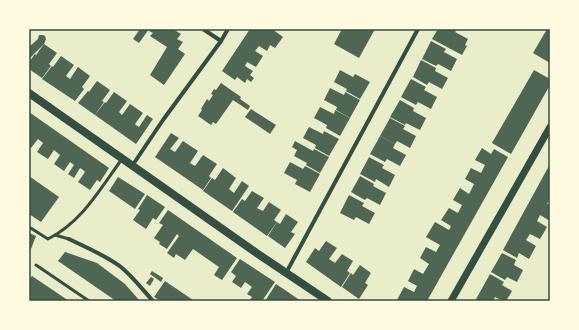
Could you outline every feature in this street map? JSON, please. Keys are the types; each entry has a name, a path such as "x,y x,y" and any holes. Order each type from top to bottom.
{"main road":[{"path":"29,93 328,301"}],"street":[{"path":"203,29 221,41"},
{"path":"132,166 228,29"},
{"path":"286,273 418,29"},
{"path":"451,301 550,127"},
{"path":"69,239 120,266 134,279 152,301"}],"lane":[{"path":"29,227 48,238 64,229 83,212 123,158"},
{"path":"55,235 69,239"},
{"path":"36,265 89,301"}],"building":[{"path":"140,29 149,29 139,43 133,39"},
{"path":"151,29 173,29 181,34 177,39 183,42 178,49 185,54 164,85 150,75 167,47 150,36 153,33 149,31"},
{"path":"250,29 272,29 283,37 275,48 270,45 267,51 259,46 255,51 263,56 256,67 247,62 245,66 253,71 250,75 254,78 251,82 247,79 245,83 237,77 235,80 222,71"},
{"path":"342,29 375,29 359,58 334,44"},
{"path":"438,29 457,29 455,32 468,39 465,45 467,46 462,55 432,39"},
{"path":"547,29 550,29 550,63 533,53"},
{"path":"39,35 45,36 46,39 44,44 29,59 29,47 38,39"},
{"path":"431,41 446,49 444,52 457,59 451,71 438,64 436,66 422,59"},
{"path":"44,44 57,53 49,64 51,66 42,78 29,69 29,62"},
{"path":"61,56 74,65 66,76 70,79 78,67 90,76 82,87 84,89 75,101 42,79"},
{"path":"421,60 436,68 435,71 448,78 442,89 429,82 427,85 413,77"},
{"path":"340,70 353,77 355,74 370,82 360,99 346,91 347,89 334,82"},
{"path":"534,70 550,79 550,85 511,154 492,143"},
{"path":"411,79 426,87 424,90 437,97 431,109 418,102 416,105 401,97"},
{"path":"97,81 110,90 102,101 104,102 95,115 78,103"},
{"path":"221,83 241,97 240,99 250,106 248,110 233,100 216,124 213,122 211,125 198,116 207,99 209,101 213,95 211,94 214,89 216,90"},
{"path":"330,88 344,95 345,92 360,100 350,118 336,110 337,107 324,100"},
{"path":"114,92 127,101 119,112 122,115 130,104 143,113 135,124 136,125 139,127 147,115 153,119 136,144 95,115"},
{"path":"400,100 414,108 413,111 426,118 420,130 406,123 405,125 390,117"},
{"path":"320,107 334,114 335,110 350,118 340,136 326,128 327,125 314,118"},
{"path":"251,109 276,125 270,134 245,117"},
{"path":"29,112 109,168 100,182 97,180 90,190 78,182 85,172 83,170 80,168 74,178 68,174 74,165 70,162 64,171 54,164 60,155 54,150 48,159 37,152 43,143 38,139 31,148 29,146"},
{"path":"390,118 405,126 403,129 416,136 410,148 397,141 395,144 380,136"},
{"path":"309,127 323,134 324,131 339,139 329,156 315,148 316,145 303,138"},
{"path":"171,133 179,138 170,149 175,152 183,141 198,151 190,163 195,166 203,155 217,164 209,176 211,178 203,190 155,157"},
{"path":"380,136 395,144 393,148 406,155 400,166 387,159 385,162 370,154"},
{"path":"295,141 313,151 314,149 329,157 320,173 306,165 307,163 294,156 297,150 292,147"},
{"path":"482,148 491,154 494,149 508,157 427,301 397,300 404,287 414,292 417,286 408,281 414,269 423,274 429,264 420,258 426,247 436,252 440,245 426,237 435,222 449,230 451,226 441,220 449,208 458,213 462,205 453,200 460,188 469,194 474,184 465,179 471,168 481,173 485,165 475,160"},
{"path":"369,157 384,165 382,168 395,175 389,187 376,179 375,182 360,174"},
{"path":"290,162 303,169 305,166 320,174 310,192 295,184 297,180 284,173"},
{"path":"550,164 550,198 547,204 550,205 550,221 540,215 537,221 547,227 540,239 530,234 526,240 536,246 529,259 519,253 517,258 503,250"},
{"path":"223,168 236,178 229,189 234,193 242,181 249,186 232,211 203,191 212,178 215,180"},
{"path":"29,176 59,197 41,222 29,214"},
{"path":"360,176 374,184 373,186 386,193 380,205 367,198 365,200 351,192"},
{"path":"118,177 145,194 135,209 109,191"},
{"path":"252,191 264,198 257,208 263,211 269,202 281,210 274,220 277,222 267,236 233,212 242,199 245,201"},
{"path":"147,195 165,207 156,220 153,218 146,229 133,220 140,210 138,209"},
{"path":"349,195 364,203 362,206 375,213 369,224 356,217 354,220 340,213"},
{"path":"168,210 237,258 222,280 214,275 219,267 193,249 185,260 176,254 174,258 167,253 179,236 177,234 167,249 159,244 160,242 154,238 163,225 159,223"},
{"path":"286,214 298,222 291,232 295,234 285,248 268,236 277,222 280,224"},
{"path":"29,233 36,236 29,254"},
{"path":"326,241 337,248 329,259 335,263 342,254 353,261 347,271 350,273 341,287 306,262 315,248 319,251"},
{"path":"65,252 97,263 125,284 140,301 116,301 58,261"},
{"path":"502,253 516,260 514,265 523,270 517,282 507,277 505,280 491,272"},
{"path":"240,259 275,282 262,301 250,300 252,297 247,294 252,287 245,282 241,288 232,282 236,276 231,272"},
{"path":"360,265 371,273 365,283 368,285 359,299 342,287 351,273 353,275"},
{"path":"152,271 163,278 161,282 150,274"},
{"path":"490,274 504,282 502,285 512,291 506,301 495,297 493,301 475,301"},
{"path":"32,276 69,301 31,301 29,299 29,280"},
{"path":"151,277 154,279 150,286 146,283"},
{"path":"165,281 195,301 161,301 154,297"},
{"path":"276,284 285,290 301,301 265,301"}]}
